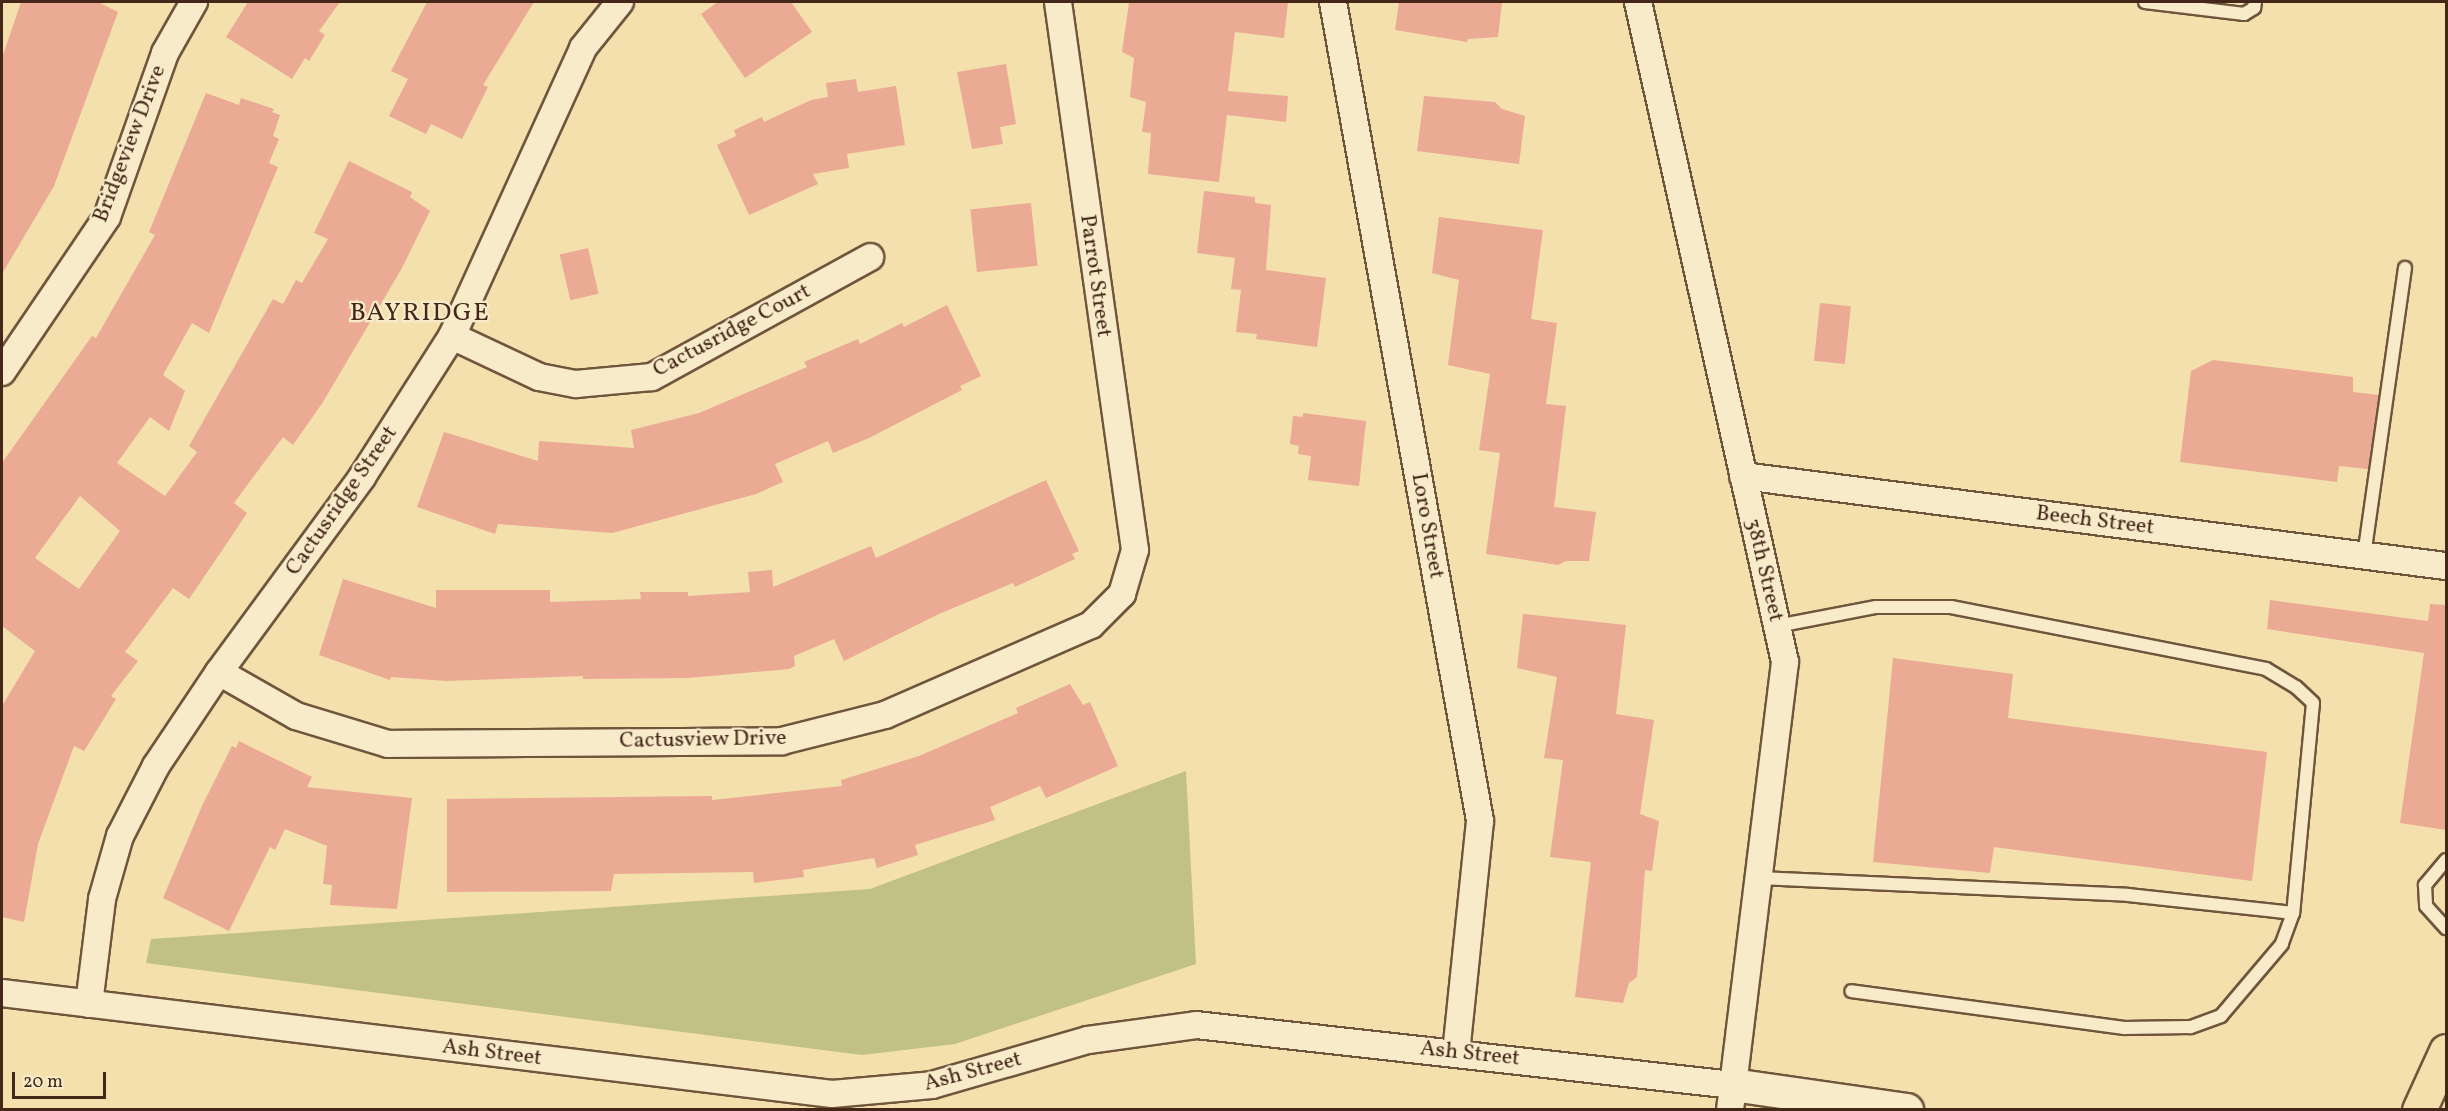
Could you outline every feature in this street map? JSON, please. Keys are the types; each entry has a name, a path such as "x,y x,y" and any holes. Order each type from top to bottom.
{"main road":[{"path":"2419,1110 2446,1051"}],"street":[{"name":"Bridgeview Drive","path":"2,372 107,217 165,53 194,2"},
{"name":"Cactusridge Street","path":"89,1004 102,899 120,836 156,766 219,672 362,477 452,336 583,48 620,2"},
{"name":"Parrot Street","path":"1058,2 1135,550"},
{"name":"Loro Street","path":"1333,2 1480,821 1456,1053"},
{"name":"38th Street","path":"1638,2 1785,662 1732,1097"},
{"name":"Cactusridge Court","path":"452,336 539,377 576,384 652,377 870,257"},
{"name":"Beech Street","path":"1743,476 2446,566"},
{"name":"Cactusview Drive","path":"219,672 296,716 388,744 782,741 885,715 1091,625 1122,594 1135,550"},
{"name":"Ash Street","path":"2,993 832,1094 932,1085 1088,1040 1196,1025 1456,1053 1732,1097 1907,1110"}],"lane":[{"path":"2152,2 2244,14 2254,8 2255,2"},
{"path":"2364,556 2404,268"},
{"path":"1777,626 1876,607 1951,607 2266,669 2296,687 2313,703 2294,913 2282,944 2221,1016 2190,1028 2124,1028 1852,991"},
{"path":"2446,860 2425,885 2426,906 2446,928"},
{"path":"1759,878 2128,895 2294,913"}],"green space":[{"path":"1186,771 1196,964 955,1044 862,1055 146,963 151,939 870,889"}],"building":[{"path":"21,2 98,2 118,12 54,186 2,274 2,58"},
{"path":"248,2 340,2 319,31 325,35 309,61 305,58 292,79 226,37"},
{"path":"427,2 534,2 483,85 488,87 462,139 431,124 426,134 389,116 408,79 391,71"},
{"path":"718,2 791,2 812,32 745,78 701,14"},
{"path":"1129,2 1288,2 1284,38 1235,32 1228,91 1288,96 1286,122 1227,115 1219,182 1148,174 1151,133 1142,132 1146,102 1130,97 1134,58 1122,52"},
{"path":"1399,2 1502,2 1498,37 1468,39 1467,42 1395,30"},
{"path":"1006,64 1016,124 1000,127 1003,144 972,149 957,72"},
{"path":"856,79 858,92 896,86 905,145 847,154 849,168 813,174 818,184 749,215 717,145 736,136 734,130 762,117 764,122 811,100 828,97 826,83"},
{"path":"206,93 239,105 241,98 274,109 272,112 280,115 273,136 279,139 269,163 278,167 209,333 192,323 163,375 185,391 169,431 150,417 117,463 165,496 197,452 189,446 273,299 283,304 296,280 302,283 328,239 314,233 349,161 412,192 410,197 430,211 402,268 323,402 293,445 283,437 234,503 247,513 189,599 173,588 125,652 138,661 111,696 116,699 84,751 74,746 38,844 24,922 2,917 2,706 35,651 2,626 2,463 92,336 96,338 155,235 149,232","holes":["80,496 120,531 79,589 35,558"]},
{"path":"1424,96 1495,102 1502,109 1525,116 1519,164 1417,151"},
{"path":"1204,191 1255,197 1255,203 1271,205 1266,270 1326,278 1317,347 1256,339 1257,334 1236,332 1241,290 1231,289 1235,258 1197,253"},
{"path":"1031,203 1038,266 977,272 970,209"},
{"path":"1439,217 1543,230 1531,319 1557,323 1546,404 1566,406 1554,507 1596,512 1589,561 1566,561 1558,565 1486,554 1500,453 1479,450 1490,374 1448,365 1459,280 1432,273"},
{"path":"588,248 599,294 570,300 560,255"},
{"path":"1820,303 1851,306 1845,364 1814,361"},
{"path":"947,305 981,376 960,386 962,390 869,438 833,453 828,441 775,464 783,482 756,494 612,533 498,524 495,534 417,507 444,432 538,461 539,441 634,448 631,430 699,413 807,367 804,362 858,339 860,344 902,323 904,327"},
{"path":"2213,360 2353,377 2353,392 2379,395 2368,469 2339,466 2337,482 2180,462 2191,371"},
{"path":"1303,413 1366,421 1359,486 1308,480 1311,456 1298,454 1299,446 1290,444 1293,416 1303,417"},
{"path":"1046,480 1079,551 1072,554 1075,559 1015,587 1013,583 939,614 844,661 834,639 794,656 795,666 789,669 688,678 583,679 583,676 446,681 391,677 390,680 319,655 343,579 436,608 436,590 550,590 550,602 641,599 640,592 688,592 688,596 750,592 748,572 772,570 773,587 871,546 876,558"},
{"path":"2270,600 2428,621 2430,604 2446,605 2446,830 2400,823 2424,653 2267,629"},
{"path":"1523,614 1626,625 1616,714 1654,720 1640,814 1659,821 1652,871 1645,870 1637,977 1629,983 1623,1003 1575,997 1591,862 1550,857 1563,760 1544,758 1557,677 1517,668"},
{"path":"1893,658 2013,674 2008,718 2267,752 2252,881 1994,847 1990,873 1873,862"},
{"path":"1070,684 1083,705 1090,702 1118,766 1046,798 1040,786 990,807 995,820 915,845 918,855 877,868 874,858 803,870 804,877 754,883 753,872 614,874 611,891 447,892 447,799 712,796 712,800 842,786 841,780 919,756 1018,713 1016,708"},
{"path":"239,741 312,777 307,787 412,798 397,909 330,905 332,885 323,884 327,846 285,829 275,850 270,847 229,931 163,898 202,806 232,746 236,748"}],"district":[{"name":"BAYRIDGE","path":"420,314"}]}
